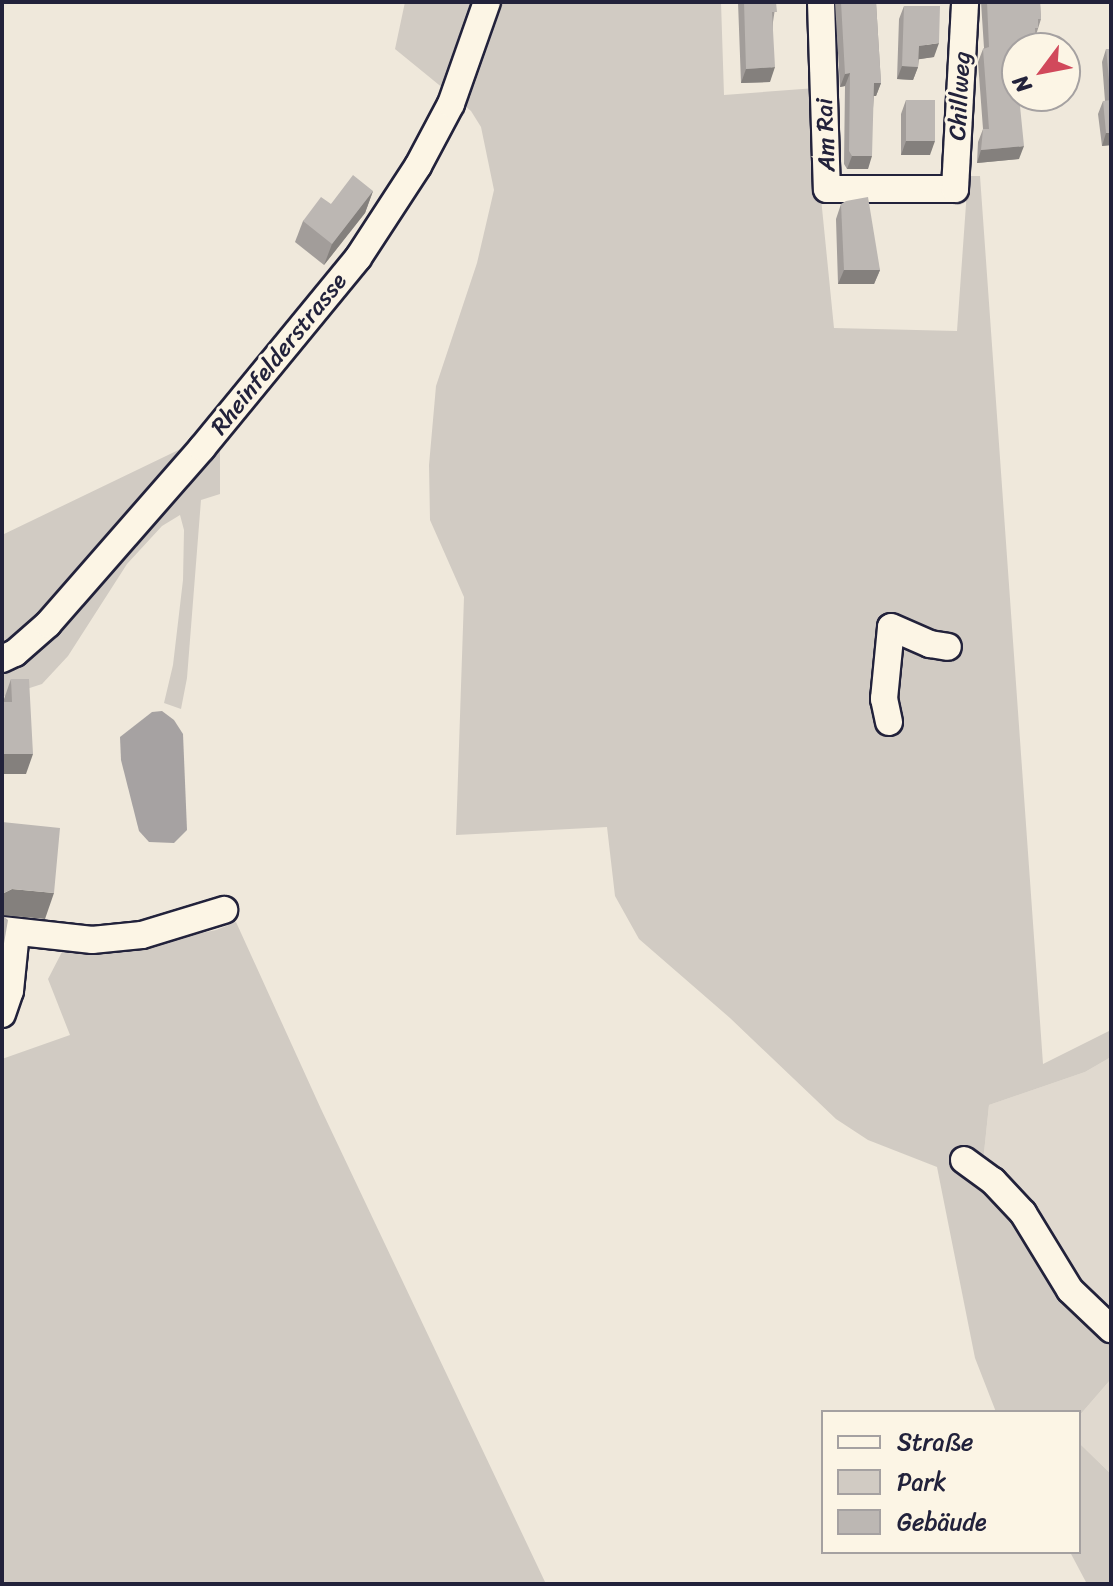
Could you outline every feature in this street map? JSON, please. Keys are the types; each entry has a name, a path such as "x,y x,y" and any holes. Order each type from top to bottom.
{"street":[{"name":"Rheinfelderstrasse","path":"2,659 15,653 48,624 202,448 358,258 418,166 451,104 487,2"},
{"name":"Am Rai","path":"821,2 827,189 955,189"},
{"name":"Chillweg","path":"955,189 965,2"},
{"path":"889,722 884,699 891,627 930,644 948,647"},
{"path":"2,1012 10,991 9,931 92,940 129,937 190,923 224,910"},
{"path":"964,1160 993,1181 1023,1213 1070,1290 1111,1329"}],"shaded area":[{"path":"162,711 174,720 183,734 187,830 174,843 149,842 139,831 121,760 120,737 152,712"},
{"path":"1111,1057 1111,1321 983,1162 989,1105 1085,1072"},
{"path":"1111,1379 1111,1474 1081,1445 1081,1414"}],"green space":[{"path":"405,2 721,2 724,95 816,88 821,198 834,328 957,331 968,176 980,176 1043,1064 1111,1030 1111,1057 1085,1072 989,1105 983,1162 1065,1271 1111,1321 1111,1379 1081,1414 1081,1410 995,1410 975,1358 937,1167 868,1140 836,1119 730,1018 639,939 615,896 607,827 456,835 464,597 430,520 429,465 436,386 477,263 494,190 481,127 471,111 395,49"},
{"path":"220,436 220,494 201,500 187,678 181,709 164,703 173,665 183,580 184,530 180,515 162,526 127,564 68,656 42,684 2,697 2,535 193,443"},
{"path":"236,922 546,1584 2,1584 2,1059 70,1035 48,979 63,950 106,953 216,930"},
{"path":"1081,1445 1111,1474 1111,1584 1087,1584 1071,1554 1081,1554"}],"building":[{"path":"744,2 776,2 777,12 772,12 775,67 746,69"},
{"path":"841,2 876,2 881,83 874,83 872,156 852,156 849,151 850,73 845,74"},
{"path":"987,2 1040,2 1041,19 1038,19 1035,32 1001,32 1001,112 1021,112 1024,146 981,150 983,129 989,129 983,49 989,47"},
{"path":"904,6 940,6 939,43 919,46 918,67 902,66"},
{"path":"1106,49 1111,49 1111,100"},
{"path":"906,100 935,100 935,141 906,141"},
{"path":"1111,100 1111,133 1106,133 1103,101"},
{"path":"353,175 373,191 332,244 303,221 321,197 331,204"},
{"path":"868,197 880,270 844,270 841,204"},
{"path":"11,679 29,679 33,754 2,754 2,702 12,702"},
{"path":"2,822 60,828 54,893 12,889 2,894"},
{"path":"2,915 8,920 2,955"}]}
